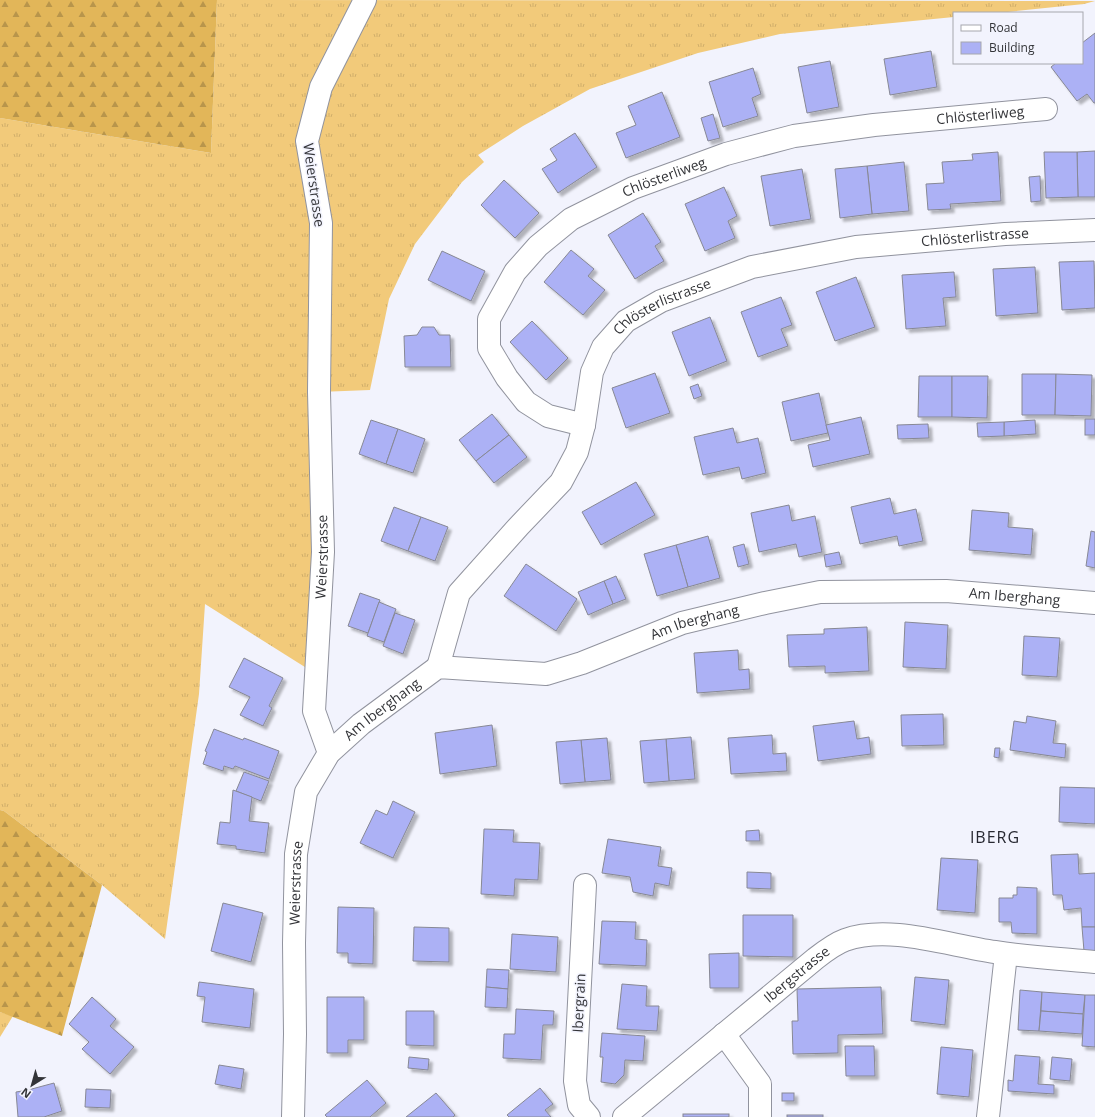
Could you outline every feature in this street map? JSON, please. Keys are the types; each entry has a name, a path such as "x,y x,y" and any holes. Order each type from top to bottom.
{"street":[{"name":"Weierstrasse","path":"293,1117 296,854 306,792 329,753 314,711 323,552 319,392 321,224 307,141 321,87 365,0"},
{"name":"Chlösterliweg","path":"584,425 548,416 526,402 507,378 489,348 489,319 515,272 538,246 572,219 633,188 726,154 794,136 874,124 1046,109"},
{"name":"Chlösterlistrasse","path":"438,667 459,594 519,526 561,482 577,452 584,425 592,372 603,348 626,321 661,301 752,267 856,247 1005,234 1095,230"},
{"name":"Am Iberghang","path":"329,753 361,724 438,667 546,674 582,662 682,623 765,603 820,592 946,591 1095,603"},
{"name":"Ibergrain","path":"585,885 575,1081 579,1105 589,1117"},
{"name":"Ibergstrasse","path":"624,1117 815,959 831,947 845,940 864,936 892,934 1006,954 1095,962"},
{"path":"988,1117 1006,954"},
{"path":"724,1034 760,1084 760,1117"}],"green space":[{"path":"0,0 217,0 211,153 0,118"},
{"path":"217,0 1095,1 1084,4 1008,12 953,12 953,17 780,34 698,53 590,89 523,126 478,155 484,162 462,182 415,244 389,299 370,390 319,392 316,674 205,604 199,694 165,939 102,885 4,811 0,810 0,118 211,153"},
{"path":"0,810 4,811 102,885 62,1036 0,1012"},
{"path":"0,1012 13,1016 0,1037"}],"building":[{"path":"1095,33 1095,103 1087,94 1077,101 1051,67 1055,64 1083,64 1083,42"},
{"path":"931,51 937,87 890,95 884,59"},
{"path":"830,61 839,107 807,113 798,67"},
{"path":"753,68 761,94 752,98 758,116 723,127 709,82"},
{"path":"662,92 680,137 626,158 616,133 636,125 628,106"},
{"path":"713,114 720,138 708,141 701,118"},
{"path":"575,133 597,167 558,193 542,169 557,160 550,149"},
{"path":"1095,151 1095,197 1078,197 1077,152"},
{"path":"998,152 1001,201 950,204 951,209 928,210 926,184 944,183 942,162 973,160 972,154"},
{"path":"1044,152 1077,152 1078,197 1046,198"},
{"path":"904,162 909,211 872,214 867,166"},
{"path":"867,166 872,214 840,218 835,169"},
{"path":"802,169 811,219 770,226 761,176"},
{"path":"1040,176 1041,201 1031,202 1029,177"},
{"path":"504,180 539,213 515,238 481,205"},
{"path":"724,187 737,216 728,221 735,238 705,251 685,204"},
{"path":"643,213 661,242 655,246 664,261 635,279 608,235"},
{"path":"571,250 594,269 588,276 605,290 583,315 544,282"},
{"path":"442,251 485,271 471,301 428,280"},
{"path":"1094,261 1095,308 1062,310 1059,262"},
{"path":"1035,267 1038,313 996,316 993,269"},
{"path":"954,272 956,297 943,298 946,326 906,329 902,275"},
{"path":"856,277 875,327 835,341 816,292"},
{"path":"781,297 792,325 781,329 788,346 758,357 741,312"},
{"path":"710,317 727,361 689,376 672,332"},
{"path":"532,321 568,358 546,380 510,342"},
{"path":"422,327 434,327 439,335 450,335 451,367 405,367 404,336 417,335"},
{"path":"655,373 670,413 626,428 612,388"},
{"path":"1022,374 1056,374 1055,415 1022,415"},
{"path":"1056,374 1092,375 1091,416 1055,415"},
{"path":"919,376 952,376 952,417 918,417"},
{"path":"952,376 988,376 987,418 952,417"},
{"path":"698,384 702,396 694,399 690,387"},
{"path":"819,393 828,433 791,441 782,402"},
{"path":"492,414 509,435 476,461 459,440"},
{"path":"861,417 870,454 813,467 808,445 830,440 826,425"},
{"path":"1085,419 1095,419 1095,435 1085,435"},
{"path":"371,420 398,429 386,464 359,454"},
{"path":"1035,420 1036,434 1004,436 1004,422"},
{"path":"1004,422 1004,436 978,437 977,423"},
{"path":"928,424 929,438 898,439 897,425"},
{"path":"733,428 737,443 758,438 766,473 742,479 739,467 703,475 694,437"},
{"path":"398,429 425,439 413,473 386,464"},
{"path":"509,435 527,457 494,483 476,461"},
{"path":"636,482 655,515 601,545 582,512"},
{"path":"890,498 894,514 916,509 923,541 899,546 897,536 860,544 851,507"},
{"path":"789,505 792,521 815,516 822,552 799,557 796,544 759,552 751,513"},
{"path":"394,507 421,517 408,551 381,541"},
{"path":"972,510 1009,513 1008,527 1033,529 1031,555 969,550"},
{"path":"421,517 448,527 435,561 408,551"},
{"path":"1091,531 1095,532 1095,568 1086,566"},
{"path":"708,536 720,578 688,587 676,545"},
{"path":"744,544 749,564 738,567 733,547"},
{"path":"676,545 688,587 657,596 644,554"},
{"path":"839,552 842,564 826,567 824,555"},
{"path":"526,564 577,599 556,631 504,596"},
{"path":"616,576 626,599 613,604 604,581"},
{"path":"604,581 613,604 588,615 578,592"},
{"path":"360,593 380,600 368,633 348,626"},
{"path":"379,602 396,609 384,642 367,636"},
{"path":"395,613 415,620 403,654 383,646"},
{"path":"905,622 948,625 946,669 903,667"},
{"path":"867,627 869,671 825,673 825,666 789,667 787,635 824,634 824,629"},
{"path":"1024,636 1060,638 1057,677 1022,675"},
{"path":"738,650 739,670 749,669 750,689 697,693 694,653"},
{"path":"244,658 283,678 269,706 272,708 263,726 240,715 250,697 229,687"},
{"path":"943,714 944,745 902,746 901,715"},
{"path":"1027,716 1056,721 1053,743 1066,744 1065,758 1010,750 1014,721 1026,723"},
{"path":"854,721 857,739 869,737 871,754 818,761 813,726"},
{"path":"492,725 497,766 440,774 435,733"},
{"path":"214,729 279,751 269,779 235,766 233,769 224,766 223,771 203,764 207,752 205,751"},
{"path":"772,735 773,754 786,753 787,771 731,774 728,738"},
{"path":"691,737 695,779 669,781 666,739"},
{"path":"607,738 611,780 585,782 581,740"},
{"path":"666,739 669,781 644,783 640,741"},
{"path":"581,740 585,782 560,784 556,742"},
{"path":"995,748 1000,748 999,758 994,757"},
{"path":"244,772 269,781 261,801 236,791"},
{"path":"1060,787 1095,788 1095,824 1059,822"},
{"path":"233,790 252,797 249,821 269,823 265,853 236,849 236,846 217,844 220,822 230,823"},
{"path":"393,801 415,812 393,858 360,843 376,810 387,815"},
{"path":"484,829 514,830 513,842 540,843 538,880 515,879 514,896 481,894"},
{"path":"759,830 760,841 746,841 746,831"},
{"path":"608,839 661,847 658,866 672,868 669,886 655,883 653,896 633,892 630,877 602,873"},
{"path":"1078,854 1079,874 1095,873 1095,927 1082,927 1081,908 1064,910 1062,895 1053,895 1051,855"},
{"path":"941,858 978,860 975,913 937,910"},
{"path":"747,872 771,873 771,889 747,888"},
{"path":"1017,887 1037,888 1037,934 1012,933 1011,922 999,922 999,898 1013,898 1013,895 1017,895"},
{"path":"223,903 263,913 251,962 211,951"},
{"path":"338,907 374,908 373,964 348,963 348,953 337,953"},
{"path":"743,915 793,915 793,957 743,956"},
{"path":"602,921 636,922 635,939 647,940 646,966 599,964"},
{"path":"414,927 449,928 449,962 413,961"},
{"path":"1082,927 1095,927 1095,951 1084,951"},
{"path":"512,934 558,937 556,972 510,969"},
{"path":"739,953 739,988 710,988 709,954"},
{"path":"487,969 509,970 508,989 486,987"},
{"path":"915,977 949,980 945,1025 911,1021"},
{"path":"199,982 254,989 250,1028 202,1022 205,997 197,996"},
{"path":"622,984 647,986 646,1006 659,1006 657,1031 617,1029"},
{"path":"486,987 508,989 507,1008 485,1007"},
{"path":"881,987 883,1034 838,1035 838,1053 793,1054 792,1021 798,1021 797,989"},
{"path":"1020,990 1042,992 1039,1031 1018,1030"},
{"path":"1042,992 1085,995 1083,1014 1041,1011"},
{"path":"1085,995 1095,995 1095,1047 1082,1046"},
{"path":"92,997 116,1019 110,1026 134,1047 110,1074 82,1049 89,1042 69,1024"},
{"path":"327,997 364,997 364,1040 348,1040 348,1053 327,1053"},
{"path":"516,1009 554,1011 553,1025 543,1025 541,1060 503,1058 504,1034 515,1034"},
{"path":"406,1011 434,1011 434,1046 406,1045"},
{"path":"1041,1011 1083,1014 1082,1034 1039,1031"},
{"path":"602,1033 645,1036 643,1061 625,1060 624,1075 615,1084 601,1082 603,1057 600,1057"},
{"path":"845,1046 874,1046 875,1076 846,1076"},
{"path":"941,1047 973,1050 969,1097 937,1094"},
{"path":"1015,1055 1040,1057 1038,1084 1054,1085 1054,1094 1008,1091 1008,1080 1013,1081"},
{"path":"409,1057 429,1059 428,1070 408,1068"},
{"path":"1052,1057 1072,1059 1070,1081 1050,1079"},
{"path":"219,1065 244,1069 241,1089 215,1084"},
{"path":"367,1080 386,1103 370,1117 327,1117 325,1115"},
{"path":"54,1083 62,1111 44,1117 18,1117 16,1092"},
{"path":"540,1088 553,1104 545,1110 551,1117 509,1117 507,1115"},
{"path":"86,1089 111,1090 110,1108 85,1107"},
{"path":"436,1093 455,1115 453,1117 406,1117"},
{"path":"782,1093 794,1093 794,1101 782,1101"},
{"path":"683,1114 729,1114 729,1117 683,1117"},
{"path":"787,1115 823,1115 823,1117 787,1117"}],"district":[{"name":"IBERG","path":"995,837"}]}
